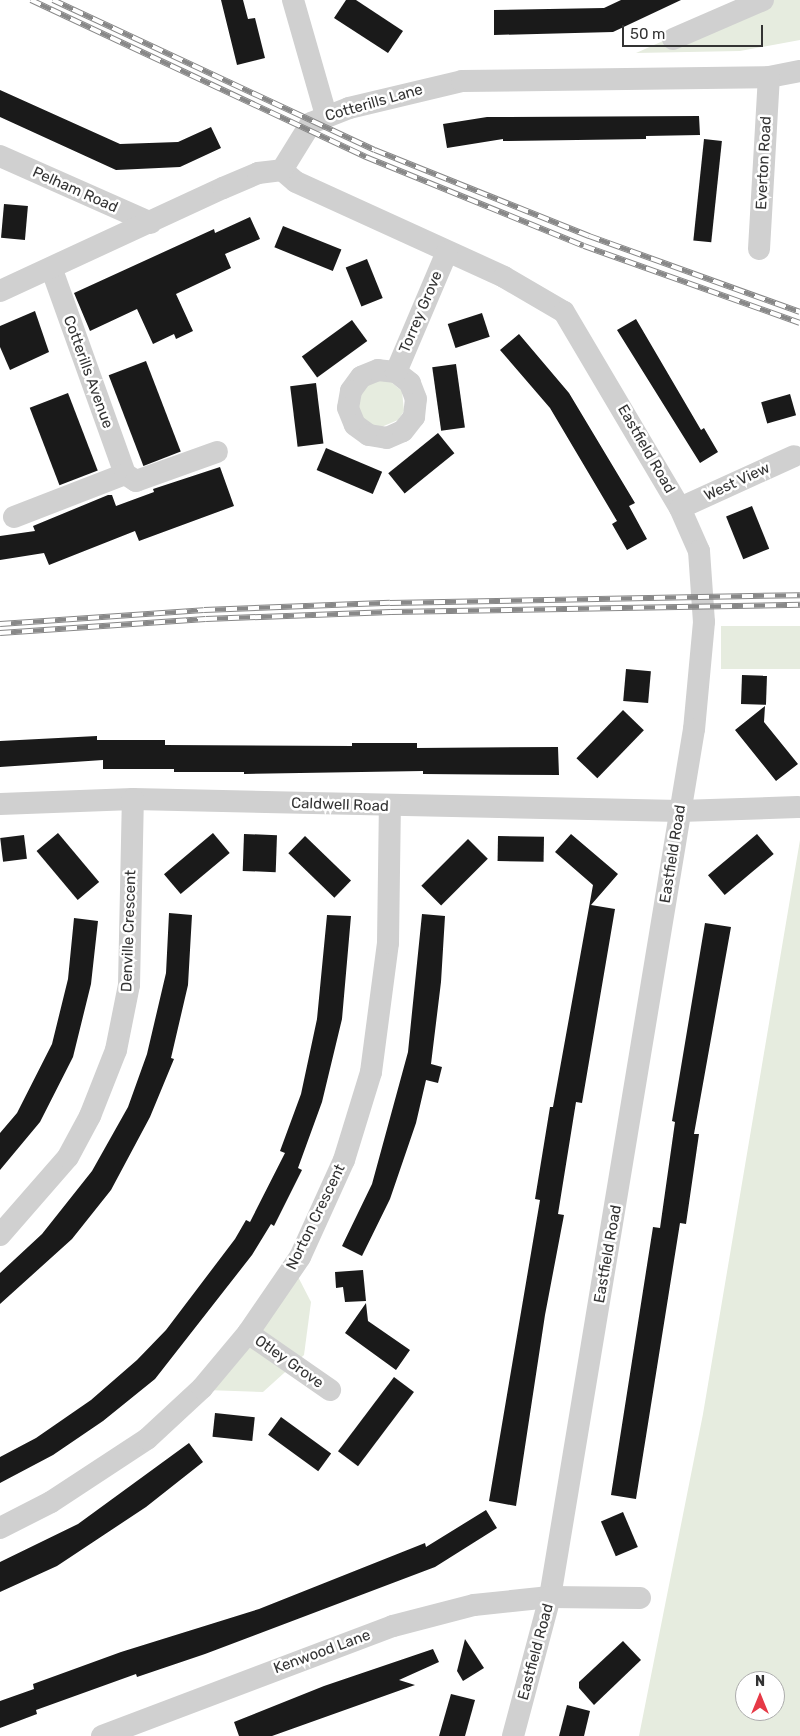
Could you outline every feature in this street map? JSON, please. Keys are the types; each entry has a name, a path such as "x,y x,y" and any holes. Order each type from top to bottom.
{"street":[{"path":"293,0 326,115"},
{"path":"673,39 763,0"},
{"name":"Cotterills Lane","path":"282,170 311,122 326,115 462,81 769,78 800,71"},
{"name":"Everton Road","path":"760,249 769,78"},
{"name":"Pelham Road","path":"0,156 151,224"},
{"path":"0,291 52,270 250,176 282,170"},
{"name":"Eastfield Road","path":"282,170 296,182 504,277 564,312 680,508 699,551 704,622 699,694 550,1597 513,1736"},
{"name":"Torrey Grove","path":"396,372 447,252"},
{"name":"Cotterills Avenue","path":"52,270 125,474"},
{"path":"14,517 125,474 136,481 217,452"},
{"name":"West View","path":"680,508 794,456"},
{"name":"Caldwell Road","path":"0,804 133,799 680,811 798,807"},
{"name":"Denville Crescent","path":"0,1236 68,1157 90,1116 116,1050 129,985 133,799"},
{"name":"Norton Crescent","path":"0,1528 51,1502 147,1439 202,1388 248,1333 304,1248 344,1160 370,1072 388,943 390,806"},
{"name":"Otley Grove","path":"248,1333 330,1390"},
{"name":"Kenwood Lane","path":"102,1736 393,1626 474,1605 550,1597 640,1598"}],"shaded area":[{"path":"755,0 800,0 800,40 740,51 636,53"},
{"path":"386,378 402,391 404,411 398,420 379,428 360,419 358,389"},
{"path":"721,626 800,626 800,669 721,669"},
{"path":"800,840 800,1736 639,1736 703,1414"},
{"path":"293,1267 311,1302 304,1355 263,1392 206,1390"}],"building":[{"path":"221,0 243,0 248,19 255,18 265,58 237,65"},
{"path":"346,0 356,0 403,31 388,53 334,18"},
{"path":"621,0 681,0 613,32 494,35 494,10 604,8"},
{"path":"0,90 120,144 178,142 211,127 221,148 180,167 116,170 0,117"},
{"path":"699,116 700,135 646,136 646,139 503,141 503,139 447,148 443,124 487,117"},
{"path":"704,139 722,141 711,242 693,240"},
{"path":"4,204 28,206 25,240 1,238"},
{"path":"250,217 260,239 225,254 231,268 176,294 193,331 176,339 174,334 153,344 137,309 90,331 74,293 214,229 215,233"},
{"path":"283,226 341,250 333,271 274,247"},
{"path":"367,259 383,298 361,307 346,268"},
{"path":"35,311 49,352 10,370 0,347 0,326"},
{"path":"482,313 490,337 455,348 448,324"},
{"path":"636,319 701,430 704,428 718,452 700,463 617,330"},
{"path":"352,320 367,341 317,377 302,356"},
{"path":"519,334 569,393 635,503 629,506 647,539 627,550 612,524 617,521 550,408 500,350"},
{"path":"146,361 181,452 143,466 109,375"},
{"path":"456,364 465,427 441,431 432,367"},
{"path":"316,383 323,444 298,447 290,386"},
{"path":"68,393 98,470 59,485 30,408"},
{"path":"790,394 796,415 767,423 761,402"},
{"path":"438,433 454,453 405,493 388,473"},
{"path":"326,448 382,472 373,494 317,470"},
{"path":"220,467 234,506 139,541 135,531 49,565 44,553 0,560 0,536 35,531 33,526 108,495 112,495 116,506 154,492 153,489"},
{"path":"752,506 769,549 743,559 726,516"},
{"path":"626,669 651,671 648,703 623,701"},
{"path":"742,675 767,676 766,705 741,704"},
{"path":"765,706 764,722 798,764 776,781 735,730"},
{"path":"623,710 644,730 597,778 576,758"},
{"path":"97,736 97,740 165,740 165,745 352,746 352,743 417,743 417,748 558,747 559,775 423,774 423,771 244,774 244,772 174,772 174,769 103,769 103,760 0,767 0,741"},
{"path":"58,833 99,882 78,900 37,851"},
{"path":"213,833 230,853 181,894 164,874"},
{"path":"244,834 277,835 276,872 243,871"},
{"path":"571,834 618,874 591,905 615,909 582,1103 576,1102 558,1214 564,1215 545,1315 516,1506 489,1501 540,1200 535,1199 550,1107 553,1107 593,885 555,852"},
{"path":"757,834 774,854 725,895 708,875"},
{"path":"24,835 27,859 3,862 0,838"},
{"path":"305,836 351,880 334,898 288,853"},
{"path":"498,836 544,837 544,862 498,861"},
{"path":"468,839 488,859 441,905 421,886"},
{"path":"169,913 192,915 188,985 171,1058 174,1059 150,1117 111,1190 72,1239 0,1304 0,1273 42,1234 92,1171 128,1107 147,1054 166,973"},
{"path":"422,914 445,916 441,982 431,1064 442,1067 438,1083 426,1080 416,1123 390,1199 362,1256 342,1246 372,1184 408,1052"},
{"path":"327,915 351,916 342,1019 322,1102 298,1168 302,1170 274,1226 271,1224 252,1255 155,1379 103,1421 53,1455 0,1483 0,1457 36,1438 91,1400 137,1360 166,1330 235,1239 246,1220 250,1222 285,1153 280,1151 301,1094 317,1019"},
{"path":"74,918 98,921 91,984 73,1057 40,1122 0,1170 0,1133 17,1113 52,1044 68,979"},
{"path":"705,923 731,927 694,1134 699,1134 686,1224 680,1223 636,1499 611,1495 653,1227 660,1228 675,1122 672,1121"},
{"path":"363,1270 366,1301 345,1302 343,1287 336,1288 335,1272"},
{"path":"366,1303 368,1321 410,1350 396,1370 345,1333"},
{"path":"394,1377 414,1392 358,1466 338,1451"},
{"path":"215,1413 255,1417 252,1441 212,1437"},
{"path":"281,1417 331,1453 318,1471 268,1435"},
{"path":"189,1443 203,1462 146,1507 57,1566 0,1592 0,1562 78,1524"},
{"path":"486,1510 497,1528 435,1567 205,1654 137,1677 136,1674 36,1710 37,1714 0,1728 0,1701 34,1689 33,1684 121,1652 259,1609 425,1543 426,1547"},
{"path":"623,1512 638,1547 616,1556 601,1521"},
{"path":"465,1639 484,1668 463,1681 457,1671"},
{"path":"623,1641 641,1660 594,1705 579,1688 579,1682"},
{"path":"433,1649 439,1662 399,1680 415,1685 272,1736 239,1736 234,1722 324,1686"},
{"path":"451,1694 475,1700 465,1736 439,1736"},
{"path":"567,1705 590,1711 584,1736 559,1736"}],"railway":[{"path":"31,0 366,157 584,246 800,323"},
{"path":"53,0 375,150 589,236 800,312"},
{"path":"0,624 204,610 390,603 800,595"},
{"path":"0,633 206,619 391,612 800,605"}]}
